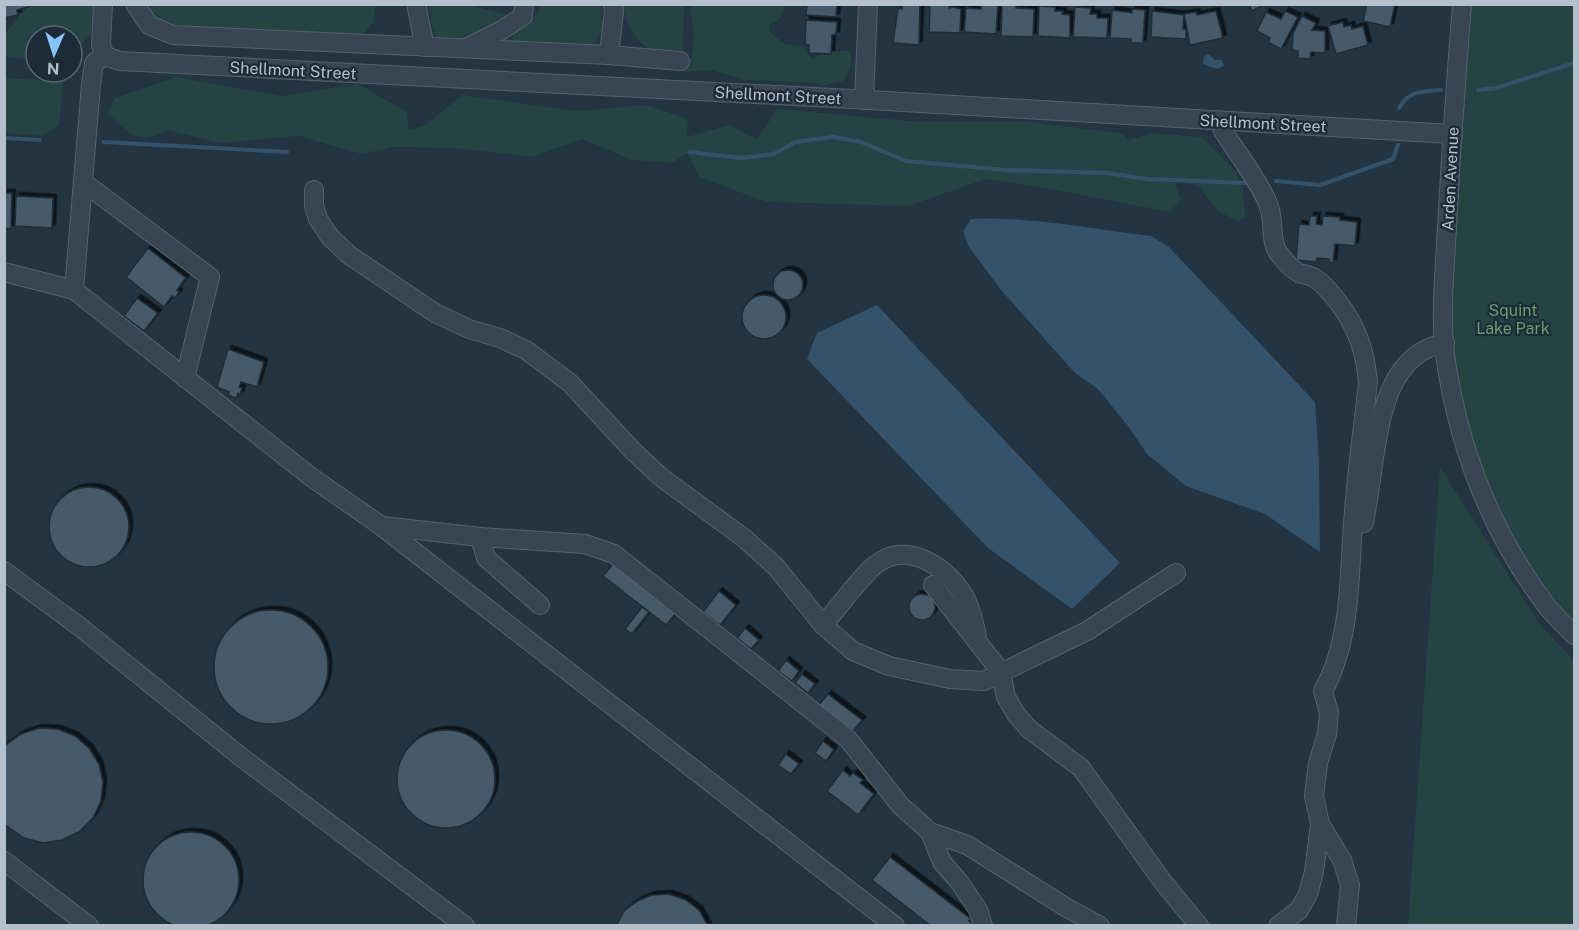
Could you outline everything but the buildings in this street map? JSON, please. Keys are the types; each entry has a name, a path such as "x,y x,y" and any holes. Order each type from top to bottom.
{"street":[{"path":"74,290 94,63 105,56 100,45 103,4"},
{"path":"135,4 149,25 173,35 609,55 680,61"},
{"path":"416,4 425,47"},
{"path":"465,49 502,30 523,15 524,4"},
{"path":"609,55 613,4"},
{"path":"864,100 868,4"},
{"name":"Arden Avenue","path":"1462,4 1452,134 1443,308 1445,348 1461,437 1481,492 1519,565 1547,607 1575,635"},
{"name":"Shellmont Street","path":"105,56 120,61 1452,134"},
{"path":"1223,121 1223,131 1262,191 1270,208 1278,252 1296,272 1313,277 1324,285 1346,312 1362,344 1368,382 1353,524 1351,571 1340,650 1333,673 1323,691 1329,713 1327,734 1318,763 1314,796 1320,824 1314,872 1308,894 1299,910 1278,926"},
{"path":"83,182 210,277 185,378"},
{"path":"314,190 314,206 318,219 330,237 349,255 435,313 469,329 500,338 525,350 570,383 633,451 662,478 744,538 776,567 824,625 853,651 889,666 950,679 984,681 1087,631 1176,573"},
{"path":"4,272 74,290 311,477 380,525 895,926"},
{"path":"1351,571 1363,532 1381,418 1390,390 1402,370 1413,360 1429,348 1445,348"},
{"path":"380,525 480,537 585,544 614,554 849,739 900,805 930,832 967,844 1067,908 1100,926"},
{"path":"480,537 486,558 540,605"},
{"path":"824,625 875,565 893,555 907,554 921,558 937,567 952,580 964,595 973,615 978,642"},
{"path":"4,571 80,627 241,756 465,926"},
{"path":"933,585 1001,672 1006,697 1016,714 1029,729 1081,768 1163,882 1199,926"},
{"path":"1320,824 1342,860 1350,885 1346,926"},
{"path":"930,832 942,862 978,910 982,926"},
{"path":"4,861 89,926"}],"green space":[{"path":"151,4 376,5 372,23 363,35 187,29 155,19 150,8"},
{"path":"30,5 97,5 97,10 92,12 91,34 84,42 84,24 24,24 24,59 5,57 4,34"},
{"path":"427,5 470,5 504,14 507,19 474,37 453,43 437,38"},
{"path":"541,5 601,5 603,29 594,45 539,48 528,47 512,40 513,33 538,14"},
{"path":"623,5 684,5 683,50 672,54 661,53 642,44 629,26"},
{"path":"690,5 785,5 782,17 769,26 770,33 785,44 804,47 812,59 828,51 849,51 851,66 843,81 822,86 816,83 747,80 711,70 682,72 680,68 683,61 691,58 693,45"},
{"name":"Squint Lake Park","path":"1470,5 1574,5 1574,627 1534,574 1501,517 1475,456 1459,392 1453,345 1451,297"},
{"path":"177,77 281,96 358,84 407,112 409,130 426,125 462,95 575,111 647,105 688,119 687,137 729,125 757,140 777,109 921,122 1029,122 1121,133 1129,140 1151,133 1202,137 1237,173 1243,190 1245,217 1238,221 1219,212 1198,186 1179,179 1175,185 1181,199 1170,212 986,179 908,206 767,202 699,177 688,153 672,163 632,160 582,139 532,157 454,148 394,147 362,154 299,136 221,143 167,130 157,135 141,137 128,132 107,113 115,98"},
{"path":"5,78 24,79 24,84 63,84 59,125 42,136 5,133"},
{"path":"1440,467 1538,622 1574,661 1574,925 1408,925"}],"water":[{"path":"1208,54 1215,60 1222,60 1224,66 1217,69 1203,64 1204,56"},
{"path":"971,219 1039,221 1151,236 1169,247 1315,402 1319,463 1320,552 1265,514 1186,486 1147,454 1098,389 1075,373 1001,290 969,247 963,231"},
{"path":"877,305 1120,563 1072,609 988,548 807,359 817,333"}],"waterway":[{"path":"1478,90 1496,88 1574,63"},
{"path":"1399,108 1412,94 1441,90"},
{"path":"689,152 741,158 774,154 795,142 833,137 861,142 906,161 1006,170 1107,173 1147,179 1246,183"},
{"path":"4,138 40,140"},
{"path":"104,142 287,152"},
{"path":"1276,181 1320,185 1393,159 1398,145"}]}
